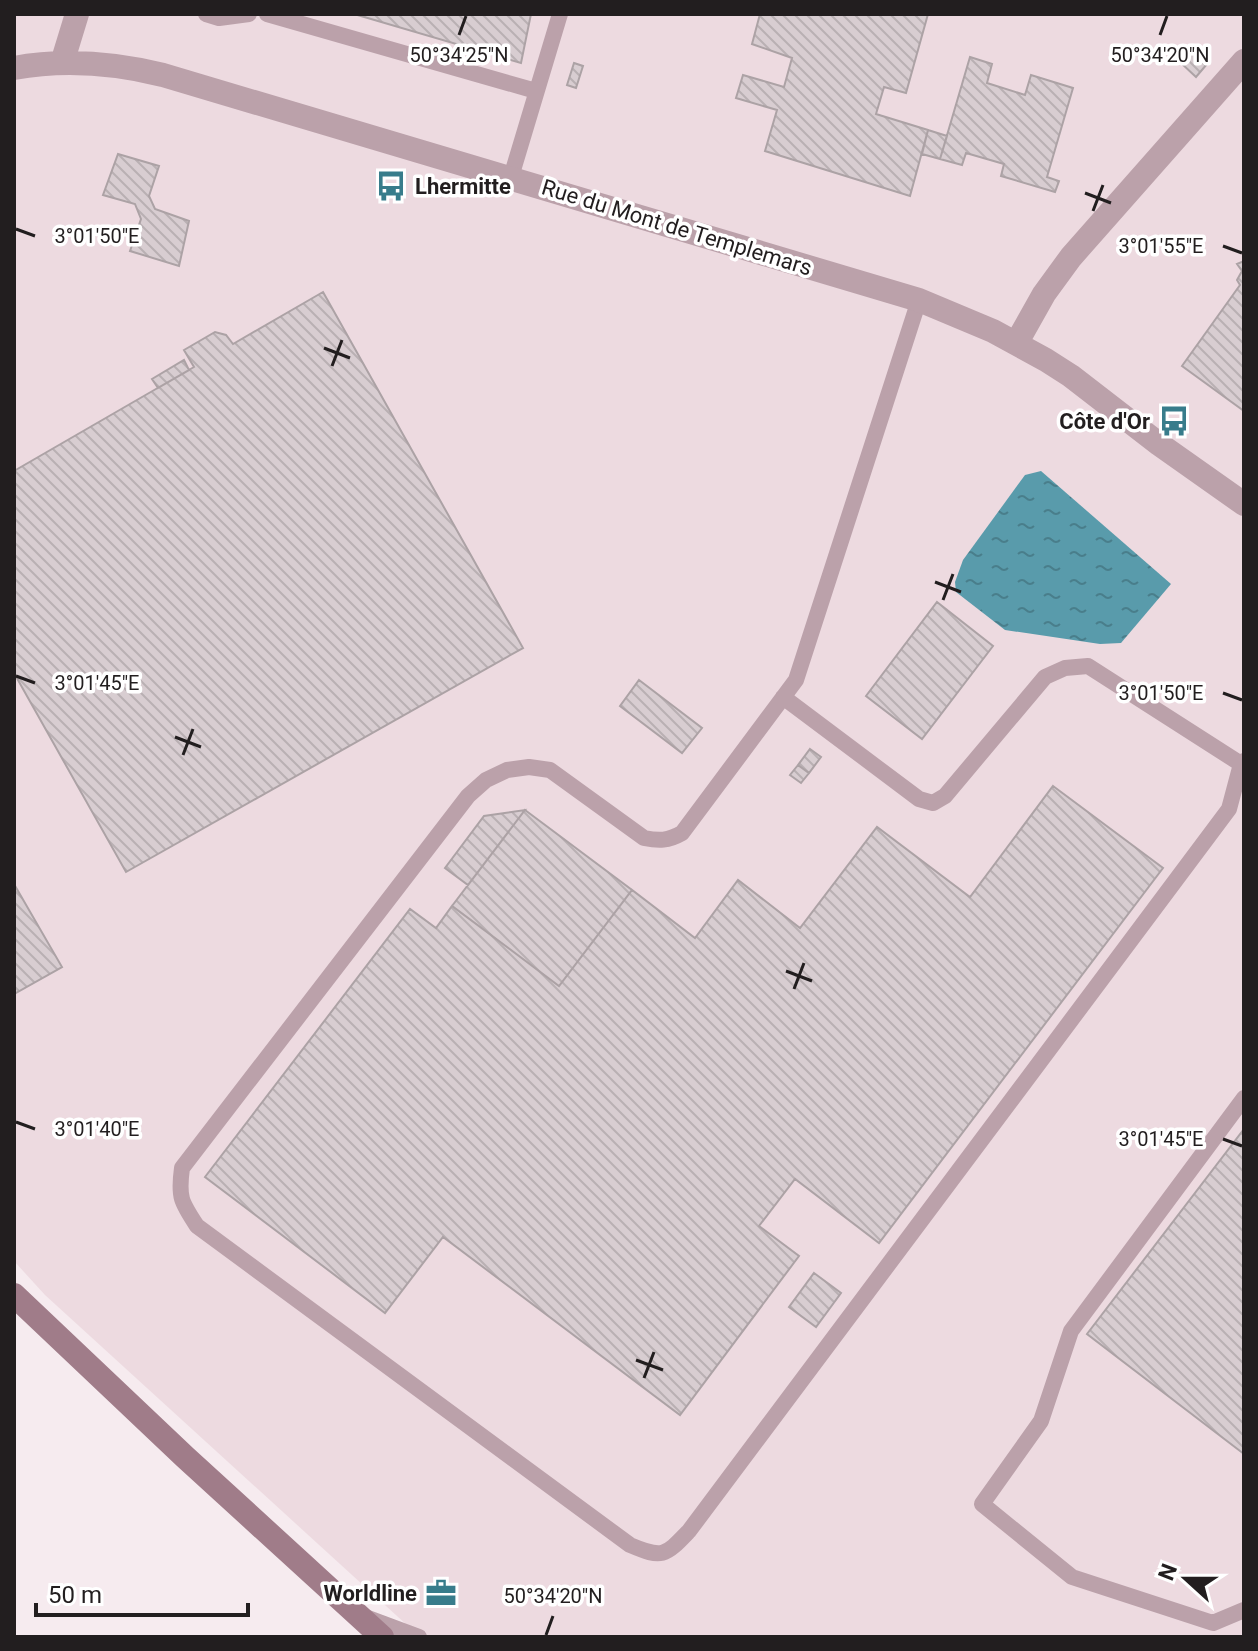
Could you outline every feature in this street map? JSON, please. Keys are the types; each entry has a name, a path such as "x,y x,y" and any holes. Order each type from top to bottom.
{"main road":[{"path":"16,1297 382,1637"}],"street":[{"path":"62,63 77,14"},
{"path":"1017,342 1044,294 1071,257 1244,61"},
{"name":"Rue du Mont de Templemars","path":"14,68 62,63 110,64 163,75 919,300 1017,342 1071,376 1244,504"}],"lane":[{"path":"206,14 219,18 249,14"},
{"path":"267,14 536,91"},
{"path":"511,177 560,14"},
{"path":"783,697 919,799 933,803 945,796 1045,677 1065,668 1088,666 1242,762 1229,809 689,1531 669,1551 651,1554 630,1545 197,1226 185,1208 179,1191 182,1168 468,796 486,780 507,770 529,767 550,770 644,838 671,840 682,833 783,697 796,680 919,300"},
{"path":"1244,1098 1071,1331 1041,1421 982,1504 1072,1577 1213,1623 1244,1610"},
{"path":"356,1613 419,1637"}],"shaded area":[{"path":"14,14 1244,14 1244,1637 420,1637 45,1295 14,1261"}],"water":[{"path":"1041,471 1171,584 1121,643 1100,644 1005,630 956,592 955,582 963,560 1025,475"}],"building":[{"path":"354,14 531,14 521,63"},
{"path":"760,14 928,14 906,93 884,87 876,114 928,130 910,196 765,151 777,110 736,98 743,75 784,87 792,58 752,44"},
{"path":"1193,51 1207,64 1196,77 1181,63"},
{"path":"970,57 992,64 987,83 1025,95 1031,75 1073,88 1047,177 1059,181 1055,192 1001,176 1004,164 966,153 962,165 940,159"},
{"path":"574,63 583,66 576,88 567,85"},
{"path":"928,130 947,136 940,159 922,154"},
{"path":"118,154 159,166 149,196 155,209 189,221 179,266 130,251 141,219 135,204 103,195"},
{"path":"1244,261 1244,411 1182,366 1240,285 1237,280 1242,271 1237,264"},
{"path":"323,292 523,648 126,872 14,673 14,471 194,367 184,350 215,332 226,335 233,344"},
{"path":"184,360 189,370 158,388 152,379"},
{"path":"937,602 993,646 922,739 866,696"},
{"path":"639,680 702,728 682,753 620,706"},
{"path":"810,749 821,757 809,773 798,765"},
{"path":"798,765 809,773 801,783 790,775"},
{"path":"1053,786 1163,868 879,1243 795,1179 759,1226 799,1256 680,1415 443,1237 385,1313 205,1177 410,909 436,928 452,906 559,986 632,890 695,938 738,880 800,928 877,827 970,897"},
{"path":"525,810 632,890 559,986 452,906"},
{"path":"525,810 468,885 445,868 484,816"},
{"path":"14,884 62,967 14,994"},
{"path":"1244,1129 1244,1454 1087,1334"},
{"path":"814,1273 841,1293 816,1327 789,1307"}],"place":[{"name":"Lhermitte","path":"391,186"},
{"name":"Côte d'Or","path":"1174,421"},
{"name":"Worldline","path":"441,1593"}]}
